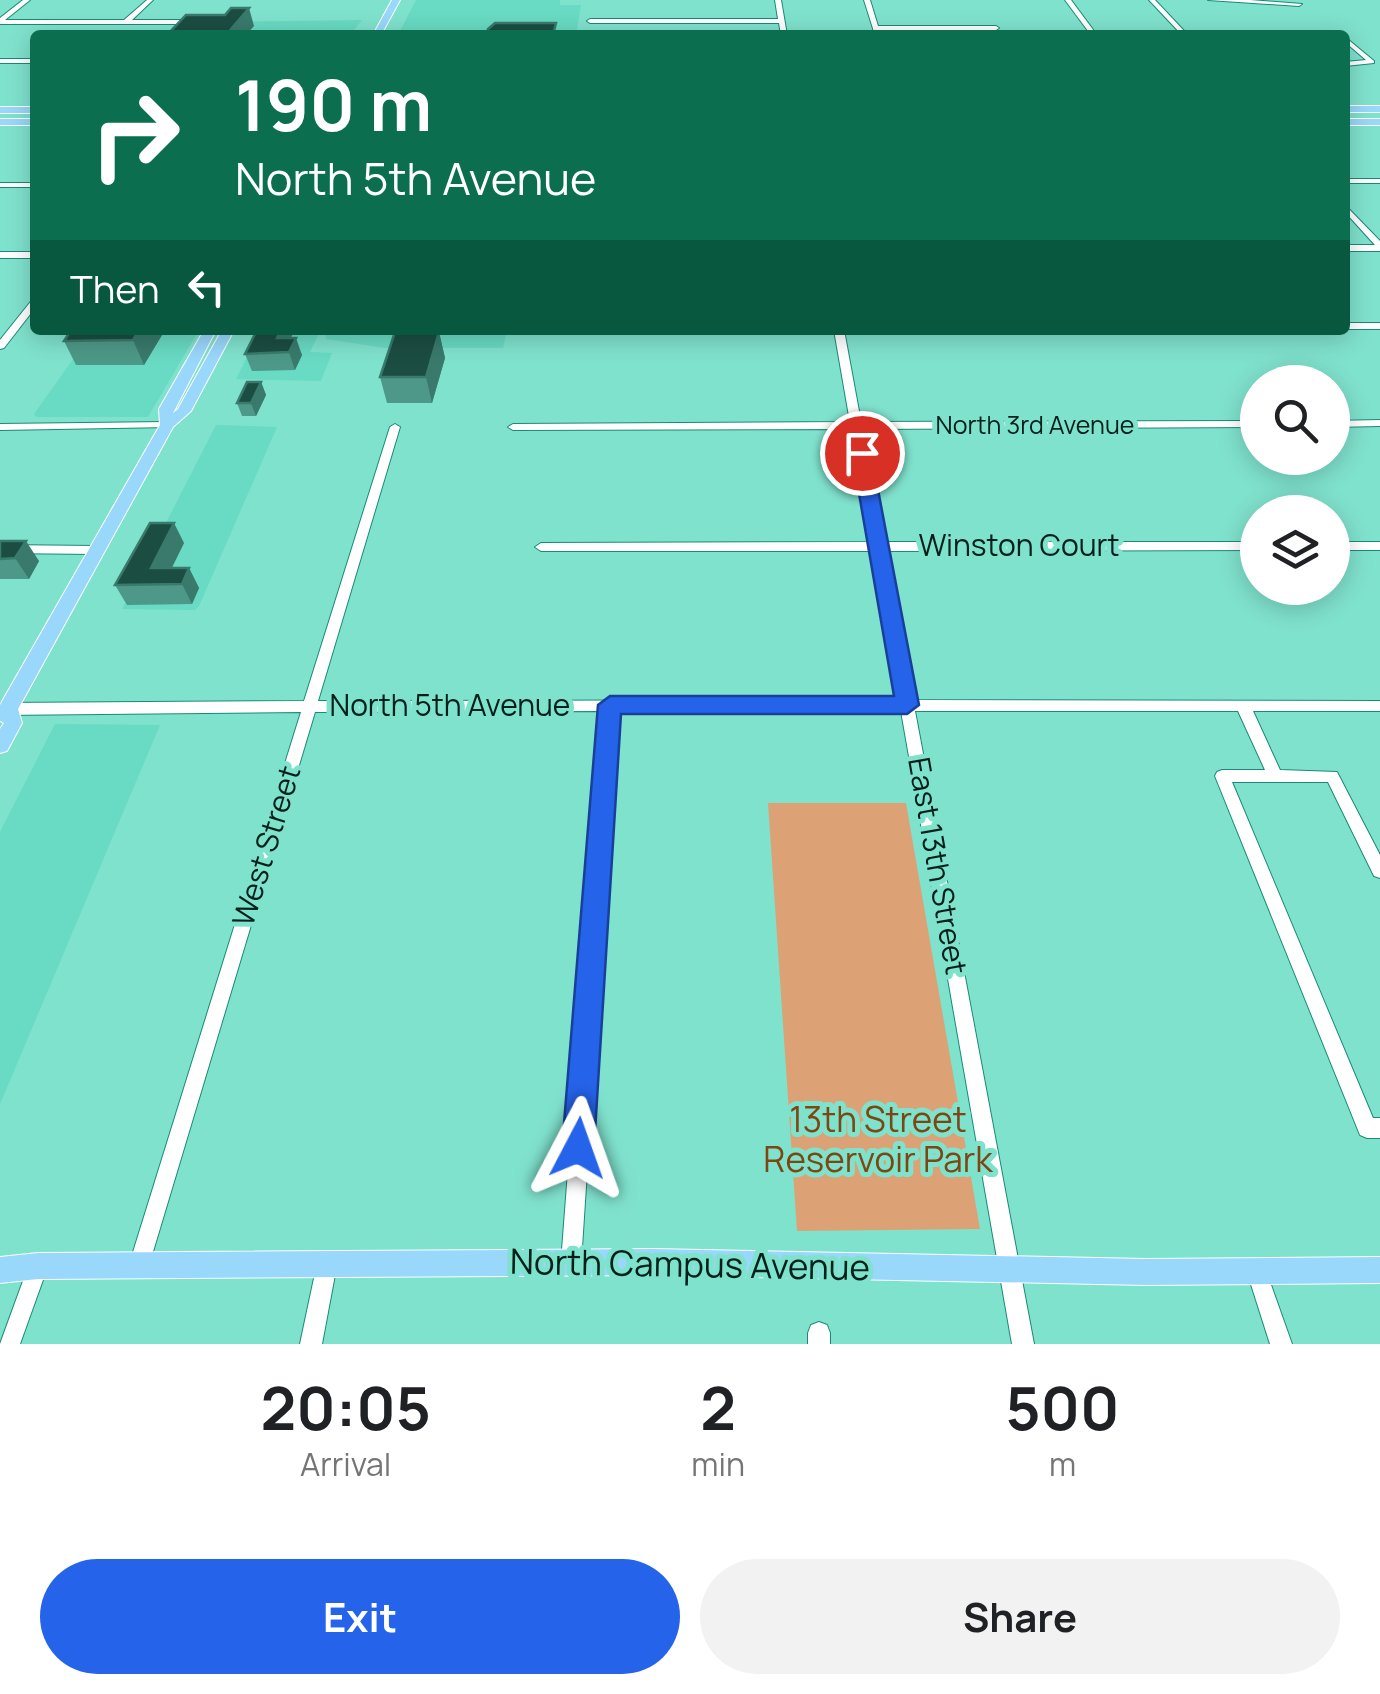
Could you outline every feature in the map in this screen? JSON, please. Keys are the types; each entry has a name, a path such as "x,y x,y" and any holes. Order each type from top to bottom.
{"main road":[{"path":"384,30 396,0"},
{"path":"387,30 408,0"},
{"path":"1350,109 1380,109"},
{"path":"0,110 30,110"},
{"path":"4,122 22,110"},
{"path":"4,122 30,122"},
{"path":"1350,122 1380,122"},
{"path":"167,425 166,410 207,335"},
{"path":"0,746 12,723 3,711 167,425 184,411 225,335"},
{"name":"North Campus Avenue","path":"0,1270 139,1264 571,1263 1257,1272 1380,1270"}],"street":[{"path":"0,22 27,0"},
{"path":"126,22 150,0"},
{"path":"778,0 783,30"},
{"path":"867,0 875,30"},
{"path":"1068,0 1090,30"},
{"path":"1152,0 1180,30"},
{"path":"1211,0 1300,4"},
{"path":"590,21 782,21"},
{"path":"0,22 191,22"},
{"path":"936,30 996,28"},
{"path":"1350,43 1372,62 1350,64"},
{"path":"0,61 30,61"},
{"path":"1350,181 1380,181"},
{"path":"0,185 30,184"},
{"path":"1350,214 1380,247"},
{"path":"1350,248 1380,247"},
{"path":"0,255 30,255"},
{"path":"2,340 30,308"},
{"path":"1350,326 1380,326"},
{"name":"East 13th Street","path":"839,335 1024,1344"},
{"path":"1350,424 1380,423"},
{"name":"North 3rd Avenue","path":"512,426 1240,424"},
{"path":"0,426 167,425"},
{"name":"West Street","path":"139,1264 395,427"},
{"name":"Winston Court","path":"542,547 1240,546"},
{"path":"1350,546 1380,546"},
{"path":"0,549 96,550"},
{"path":"571,1263 610,705"},
{"name":"North 5th Avenue","path":"3,711 310,706 1380,706"},
{"path":"1243,706 1275,776"},
{"path":"1373,1128 1222,776 1332,776 1380,871"},
{"path":"311,1344 327,1264"},
{"path":"9,1344 38,1266"},
{"path":"1257,1272 1281,1344"}],"shaded area":[{"path":"416,0 560,0 560,5 581,5 577,30 401,30"},
{"path":"362,20 354,30 199,30 225,22"},
{"path":"90,335 196,335 148,417 34,414"},
{"path":"258,335 318,335 310,352 332,353 321,381 236,379"},
{"path":"326,335 506,335 503,348 385,348 326,339"},
{"path":"216,425 277,427 199,606 195,610 122,609"},
{"path":"55,724 160,725 0,1104 0,832"}],"green space":[{"name":"13th Street Reservoir Park","path":"768,803 906,803 980,1229 797,1231"}],"building":[{"path":"231,8 249,8 230,30 172,30 186,15 225,15"},
{"path":"495,23 556,23 554,30 488,29"},
{"path":"68,335 136,335 133,340 64,341"},
{"path":"254,335 296,338 289,352 245,354"},
{"path":"394,335 438,335 426,377 380,377"},
{"path":"247,382 261,382 251,403 237,403"},
{"path":"150,523 174,523 151,568 189,568 182,584 115,585"},
{"path":"0,541 26,541 15,558 0,559"}],"route":[{"path":"578,1148 610,705 907,705 862,453"}]}
